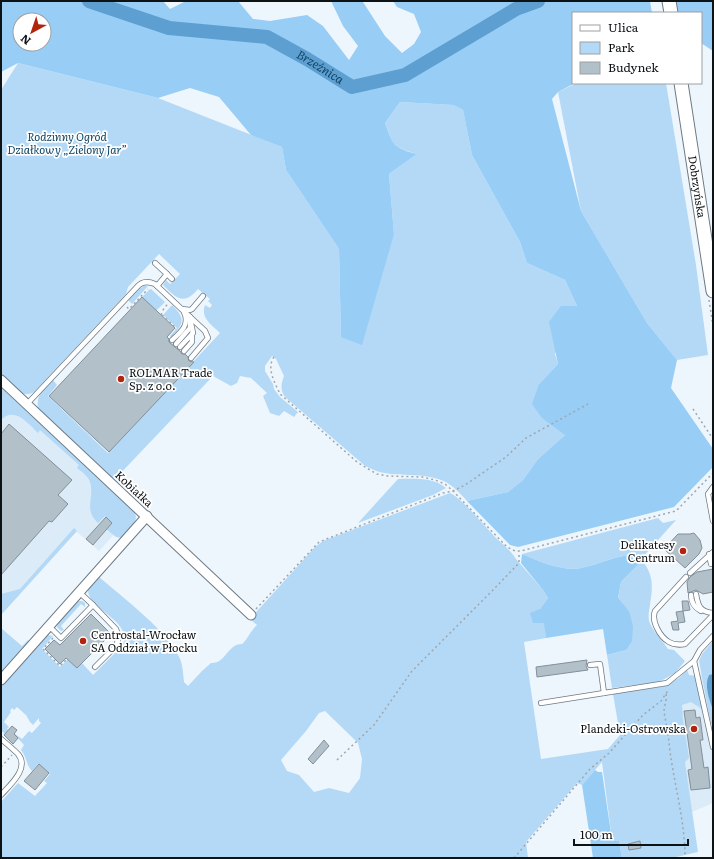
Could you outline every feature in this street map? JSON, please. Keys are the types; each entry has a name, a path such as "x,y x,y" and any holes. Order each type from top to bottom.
{"main road":[{"path":"669,1 671,12"},
{"name":"Dobrzyńska","path":"681,84 713,291"}],"street":[{"name":"Kobiałka","path":"1,380 251,615"},
{"path":"1,680 146,516"}],"lane":[{"path":"155,263 172,279"},
{"path":"156,286 167,274"},
{"path":"27,404 140,284 151,282 182,309 190,320 193,329 192,342 178,346"},
{"path":"182,309 192,309 203,296"},
{"path":"178,346 186,324 186,317 182,309"},
{"path":"178,346 188,331 190,320"},
{"path":"190,320 205,331 208,338 191,358"},
{"path":"713,487 708,494 713,521"},
{"path":"711,553 711,564"},
{"path":"692,571 711,553"},
{"path":"686,577 655,611 653,619 660,633 669,643 680,645 685,644 713,614"},
{"path":"79,592 116,629 119,637 116,646 94,667"},
{"path":"696,594 700,607 704,612"},
{"path":"690,595 695,606 704,612 713,614"},
{"path":"49,626 61,638 93,605"},
{"path":"541,703 667,683 694,661 700,650 713,636"},
{"path":"694,661 713,747"},
{"path":"590,665 600,664 604,693"},
{"path":"1,739 15,751 21,759 22,764 16,778 2,793"}],"path":[{"path":"124,305 129,309 149,288 151,288"},
{"path":"164,299 168,303 161,315 176,328 172,332"},
{"path":"274,357 270,363 270,367 280,394 357,462 378,474 388,476 422,477 445,484 453,490 507,547 515,551 676,511 713,473"},
{"path":"251,615 319,542 465,485 506,457 526,438 588,404"},
{"path":"693,409 713,439"},
{"path":"337,760 374,725 412,671 488,596 519,563 519,551"},
{"path":"57,634 43,649 60,666 66,660"},
{"path":"514,858 590,769 609,753 643,715 661,701 669,690 670,681"},
{"path":"666,694 667,699 664,710 685,857"},
{"path":"1,767 15,751"}],"shaded area":[{"path":"1,1 163,1 170,9 186,1 238,1 253,19 270,21 307,15 323,26 349,60 358,46 343,26 331,1 363,2 385,36 402,53 414,44 421,32 414,14 397,7 393,1 650,1 652,12 572,12 573,84 558,92 552,99 581,211 647,323 677,360 671,388 713,449 713,467 674,507 518,547 510,545 467,501 508,492 523,480 538,459 565,435 542,418 532,404 539,384 558,364 549,322 561,306 577,306 565,280 527,263 520,242 472,155 463,110 453,105 400,102 385,123 390,137 395,145 403,150 417,154 389,174 394,234 362,345 341,337 339,249 286,170 282,147 251,135 219,97 190,88 158,98 18,63 1,72"},
{"path":"676,1 713,1 713,51 702,44 702,12 678,12"},
{"path":"7,411 24,413 127,509 128,519 99,551 76,531 1,615 1,419"},
{"path":"522,554 551,565 574,569 588,567 619,557 632,555 640,563 621,582 618,598 629,611 633,626 632,641 626,650 607,655 603,629 546,638 544,623 533,623 530,613 540,609 548,598 521,563"},
{"path":"713,649 713,803 692,812 674,688 688,672 689,675 695,676 701,674 702,661"},
{"path":"713,674 713,710 707,683 709,675"},
{"path":"595,770 602,772 612,840 619,841 622,858 593,858 582,785"}],"green space":[{"name":"Rodzinny Ogród Działkowy „Zielony Jar”","path":"18,63 158,98 282,147 286,170 339,249 341,337 394,234 389,174 417,154 398,147 392,141 385,123 400,102 453,105 463,110 472,155 520,242 527,263 565,280 577,306 555,354 558,364 539,384 565,435 538,459 523,480 508,492 467,501 454,488 442,480 429,477 391,474 373,470 364,465 285,397 282,392 282,382 284,376 276,359 272,356 265,366 265,371 280,397 298,412 294,417 284,411 279,416 270,413 263,396 267,393 251,378 240,376 237,383 231,386 213,376 117,477 118,485 38,409 38,400 41,393 53,380 57,385 48,396 108,453 220,333 210,324 204,314 205,305 210,308 212,305 208,301 210,299 198,289 184,299 180,298 172,294 163,285 166,280 170,284 180,274 159,254 128,287 126,294 34,392 29,394 20,393 1,375 1,90"},
{"path":"575,84 666,84 696,265 708,355 677,360 647,323 581,211 558,92"},
{"path":"144,286 148,286 132,304 128,300"},
{"path":"151,289 165,302 156,311 142,297"},
{"path":"172,305 180,314 182,321 179,328 171,337 170,336 177,328 163,315"},
{"path":"1,384 134,510 136,515 135,522 131,529 121,538 116,537 106,529 112,523 105,516 98,523 91,513 90,482 77,468 79,465 40,430 38,433 16,415 6,416 1,420"},
{"path":"398,479 429,480 441,484 446,488 433,495 358,523"},
{"path":"450,493 467,507 510,551 548,598 540,609 545,623 546,638 524,642 541,759 608,749 620,735 613,694 666,686 679,678 687,670 689,675 695,676 702,709 691,702 682,705 689,758 685,762 698,852 672,858 622,858 619,841 612,840 602,762 582,785 577,783 526,842 528,858 1,858 1,802 18,783 35,796 47,783 44,781 50,774 38,764 32,771 21,750 24,745 14,734 22,739 29,731 32,733 41,723 39,718 33,725 27,716 17,707 14,710 12,708 4,722 9,727 7,729 9,730 5,734 3,732 1,733 1,685 44,637 48,635 53,636 42,649 60,667 68,659 77,668 82,663 93,675 120,648 124,639 123,632 118,624 90,598 88,589 98,576 152,623 171,644 180,658 184,682 188,686 211,663 220,660 233,647 244,642 257,625 250,619 315,547 323,541","holes":["325,711 358,743 362,759 360,778 349,793 329,788 314,792 299,775 287,771 281,760 306,731 319,713"]},
{"path":"658,518 663,523 676,520 641,559 648,570 652,581 649,621 668,649 674,650 685,661 675,673 659,682 612,688 607,655 626,650 629,611 618,599 621,582 640,563 632,555 574,569 551,565 522,554"},
{"path":"74,528 77,531 1,615 1,594 20,589"},
{"path":"77,601 82,601 85,603 85,607 81,604 61,626 64,630 61,631 57,627 58,622"},
{"path":"1,628 22,646 28,640 30,642 1,675"},
{"path":"713,641 713,674 709,675 707,690 713,710 713,724 711,724 699,661 702,654"}],"building":[{"name":"ROLMAR Trade Sp. z o.o.","path":"142,297 175,328 167,337 169,342 182,354 185,354 189,361 194,362 109,452 49,396"},
{"path":"9,424 72,480 58,495 68,504 52,522 49,521 1,575 1,434"},
{"path":"106,517 112,523 93,545 86,539"},
{"name":"Delikatesy Centrum","path":"694,533 700,540 702,548 699,554 685,568 664,549 678,534"},
{"path":"713,569 713,592 703,594 696,590 688,593 687,582 690,577 697,572"},
{"path":"682,601 688,601 690,610 683,611"},
{"path":"683,611 685,622 678,623 679,630 673,630 671,622 678,621 676,612"},
{"name":"Centrostal-Wrocław SA Oddział w Płocku","path":"91,614 111,634 77,668 66,658 60,664 45,649 54,640 60,645"},
{"path":"587,660 586,666 588,670 537,677 536,667"},
{"path":"695,710 696,718 700,717 703,740 700,740 704,768 708,767 710,788 691,790 688,770 692,769 684,711"},
{"path":"12,726 17,730 14,734 18,738 13,744 4,735"},
{"path":"324,740 329,746 313,764 308,759"},
{"path":"39,764 49,773 35,790 24,781"},
{"path":"640,841 641,848 629,850 628,844"}],"waterway":[{"name":"Brzeźnica","path":"89,1 169,28 267,37 307,59 352,87 405,75 516,9 538,1"}],"place":[{"name":"ROLMAR Trade Sp. z o.o.","path":"121,379"},
{"name":"Delikatesy Centrum","path":"683,551"},
{"name":"Centrostal-Wrocław SA Oddział w Płocku","path":"83,641"},
{"name":"Plandeki-Ostrowska","path":"694,729"}]}
